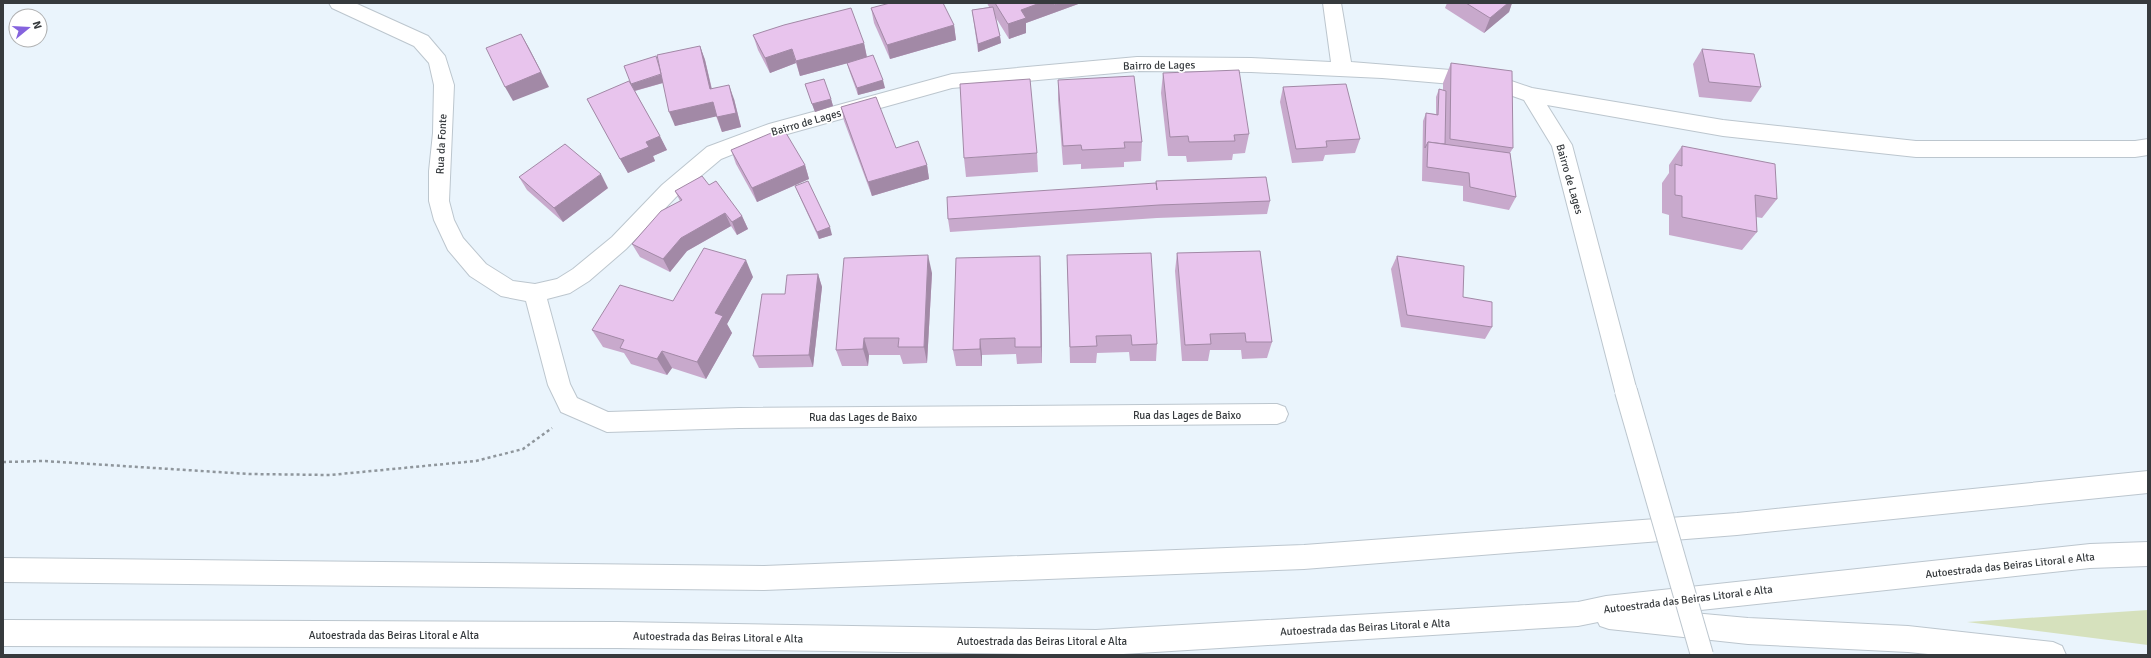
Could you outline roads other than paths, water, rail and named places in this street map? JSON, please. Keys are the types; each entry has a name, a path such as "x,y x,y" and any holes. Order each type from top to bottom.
{"main road":[{"name":"Rua da Fonte","path":"338,3 421,41 438,61 444,85 439,194 444,220 455,244 478,270 509,290 535,293"},
{"path":"1332,3 1342,69"},
{"name":"Bairro de Lages","path":"535,293 562,287 581,275 619,243 669,191 714,153 769,132 952,81 1137,64 1342,69 1488,80 1531,95 1562,145 1626,391 1702,655"},
{"path":"1531,95 1723,128 1916,149 2134,149 2148,147"},
{"name":"Rua das Lages de Baixo","path":"535,293 559,386 569,405 607,422 739,418 1277,414"},
{"path":"3,570 764,578 1304,557 1737,524 2148,482"},
{"name":"Autoestrada das Beiras Litoral e Alta","path":"3,634 617,635 1096,643 1578,614 1606,608 1793,587 2090,556 2148,554"},
{"path":"1578,614 1748,631 1908,639 2053,655"}]}
